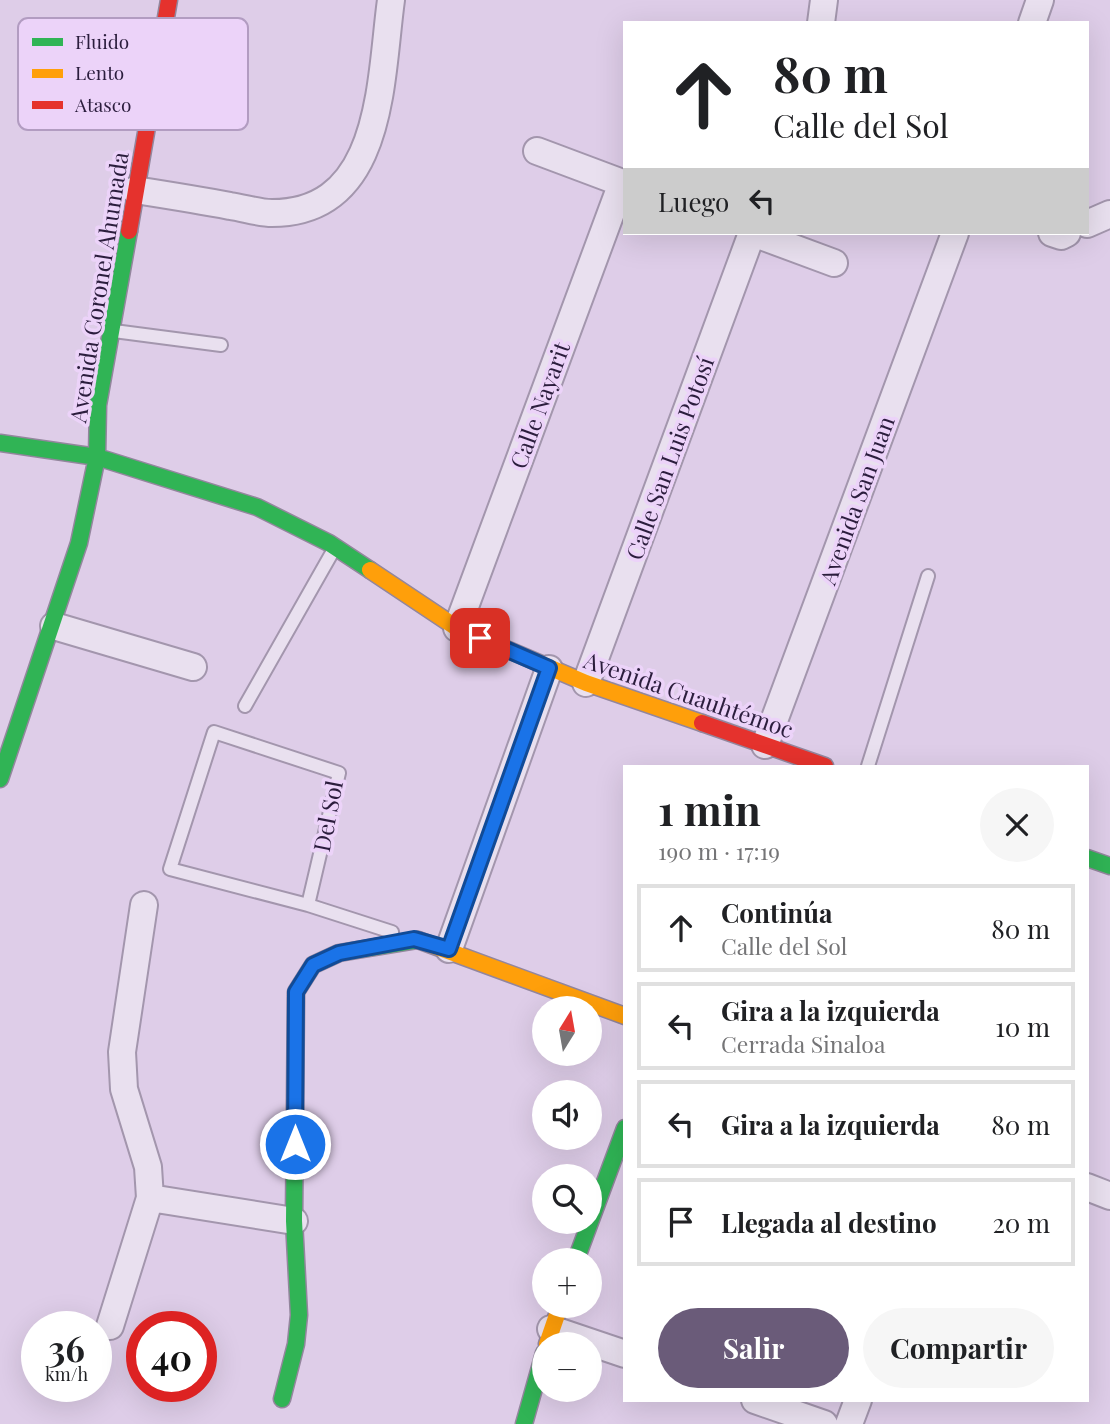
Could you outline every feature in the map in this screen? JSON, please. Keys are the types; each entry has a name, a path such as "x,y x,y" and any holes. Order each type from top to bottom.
{"street":[{"name":"Avenida Coronel Ahumada","path":"166,18 169,0"},
{"path":"135,190 273,213 310,206 342,188 361,161 374,125 390,0"},
{"path":"821,21 824,0"},
{"path":"1033,21 1040,0"},
{"name":"Avenida Coronel Ahumada","path":"0,779 54,626 79,543 97,457 98,405 146,130"},
{"path":"537,151 623,184"},
{"name":"Calle Nayarit","path":"457,628 623,184"},
{"path":"1089,223 1110,214"},
{"path":"765,235 834,263"},
{"name":"Calle San Luis Potosí","path":"586,683 765,235"},
{"name":"Avenida San Juan","path":"763,751 954,235"},
{"name":"Avenida Cuauhtémoc","path":"0,443 97,457 257,507 335,548 457,628 586,683 763,751 821,765"},
{"path":"54,626 193,667"},
{"path":"449,949 549,668"},
{"path":"1089,859 1110,866"},
{"path":"112,1320 150,1198 148,1167 124,1089 122,1052 144,905"},
{"path":"282,1399 296,1344 299,1315 294,1221 296,992 313,965 339,953 414,939 449,949 623,1015"},
{"path":"580,1248 623,1133"},
{"path":"1089,1188 1110,1196"},
{"path":"150,1198 294,1221"},
{"path":"602,1348 623,1353"},
{"path":"524,1424 532,1396"},
{"path":"761,1402 824,1424"},
{"path":"849,1424 857,1402"}],"lane":[{"path":"111,330 221,345"},
{"path":"245,706 335,548"},
{"path":"868,765 928,576"},
{"name":"Del Sol","path":"214,732 339,773 308,905 170,869 214,732"},
{"path":"308,905 414,939"}],"traffic: fast":[{"path":"0,779 79,543 97,457 98,405 129,231"},
{"path":"0,443 97,457 257,507 329,543 370,570"},
{"path":"1089,859 1110,866"},
{"path":"282,1399 296,1344 299,1315 294,1221 296,992 313,965 339,953 418,940"},
{"path":"580,1248 623,1133"},
{"path":"524,1424 532,1396"}],"traffic: slow":[{"path":"370,570 457,628 586,683 702,723"},
{"path":"418,940 623,1015"},
{"path":"551,1332 556,1318"}],"traffic: jam":[{"path":"166,18 169,0"},
{"path":"129,231 146,130"},
{"path":"702,723 822,765"}],"route":[{"path":"295,1144 296,992 313,965 339,953 414,939 449,949 549,668 480,638"}]}
